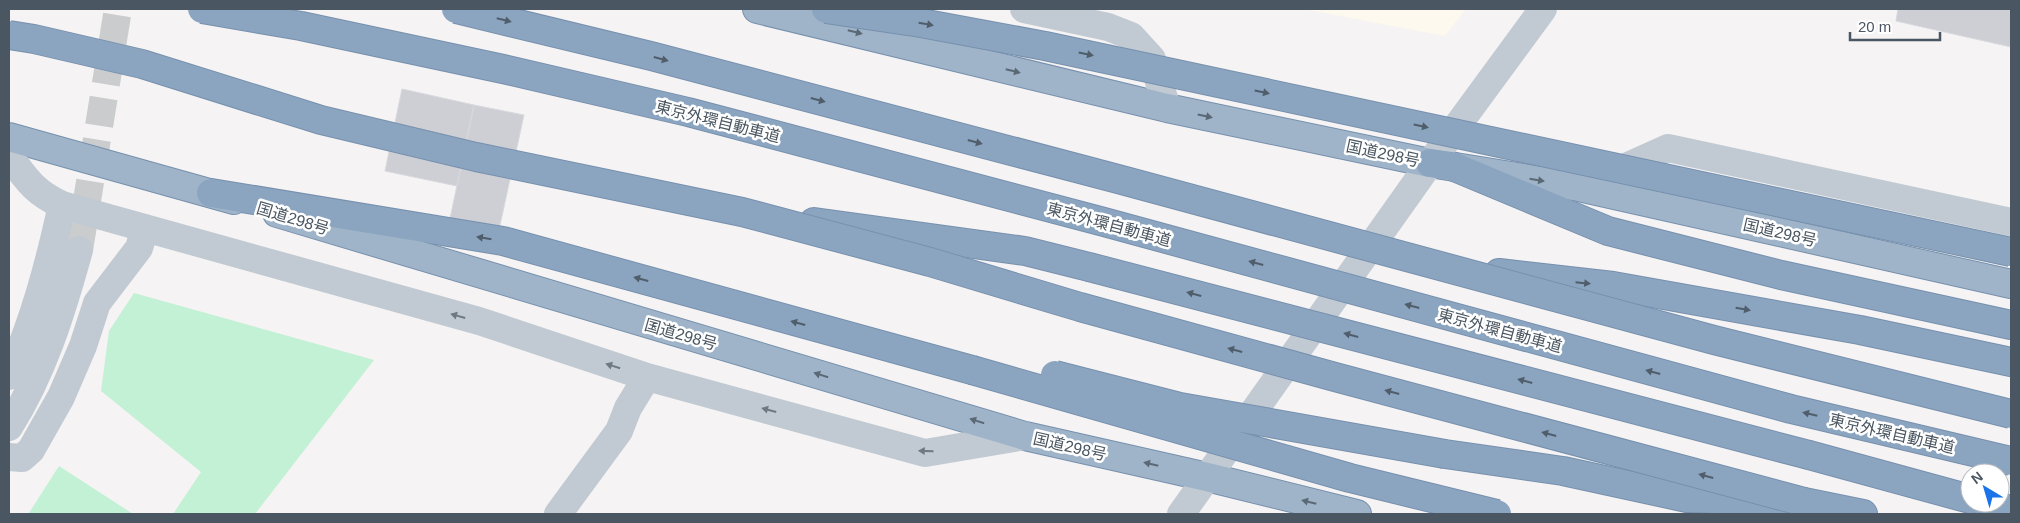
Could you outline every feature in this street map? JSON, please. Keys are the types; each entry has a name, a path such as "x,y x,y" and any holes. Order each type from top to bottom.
{"highway":[{"name":"東京外環自動車道","path":"202,9 301,26 503,68 688,112 1113,224 1791,409 2011,461"},
{"path":"456,9 651,56 1714,340 2011,414"},
{"path":"826,9 921,23 1055,48 2011,252"},
{"name":"国道298号","path":"781,11 1167,108 1441,165 1579,187 2011,284"},
{"path":"9,35 142,64 330,122 476,157 742,212 930,262 1080,307 1335,377 1804,502 1863,514"},
{"name":"国道298号","path":"9,137 211,193 1025,436 1207,477 1357,514"},
{"path":"1441,165 1608,231 1781,275 2011,325"},
{"path":"211,193 503,241 912,355 974,363 1180,407 1445,454 1563,471 1687,498 1804,502"},
{"path":"742,212 1025,251 1809,455 1960,496"},
{"path":"1447,268 1613,286 1860,330 2011,362"},
{"path":"974,363 1350,478 1497,514"}],"street":[{"path":"1024,9 1108,27 1131,36 1152,59 1167,108"},
{"path":"1181,514 1441,165 1543,9"},
{"path":"1579,187 1668,148 2011,222"},
{"path":"9,156 29,183 44,196 62,205 479,321 647,377 925,453 1025,436"},
{"path":"9,376 39,298 51,256 62,205"},
{"path":"9,457 22,458 31,450 60,397 82,346 97,303 139,248 145,228"},
{"path":"9,427 23,405 47,351 64,304 79,250"},
{"path":"558,514 619,431 628,408 647,377"}],"shaded area":[{"path":"1304,9 1466,9 1445,36"}],"green space":[{"path":"134,293 374,360 255,514 173,514 201,472 101,391 109,331"},
{"path":"59,466 133,514 30,514"}],"building":[{"path":"1898,9 2011,9 2011,47 1896,21"},
{"path":"402,89 474,105 457,186 385,171"},
{"path":"474,105 524,115 497,239 448,228"}],"tunnel":[{"path":"79,250 118,9"}]}
